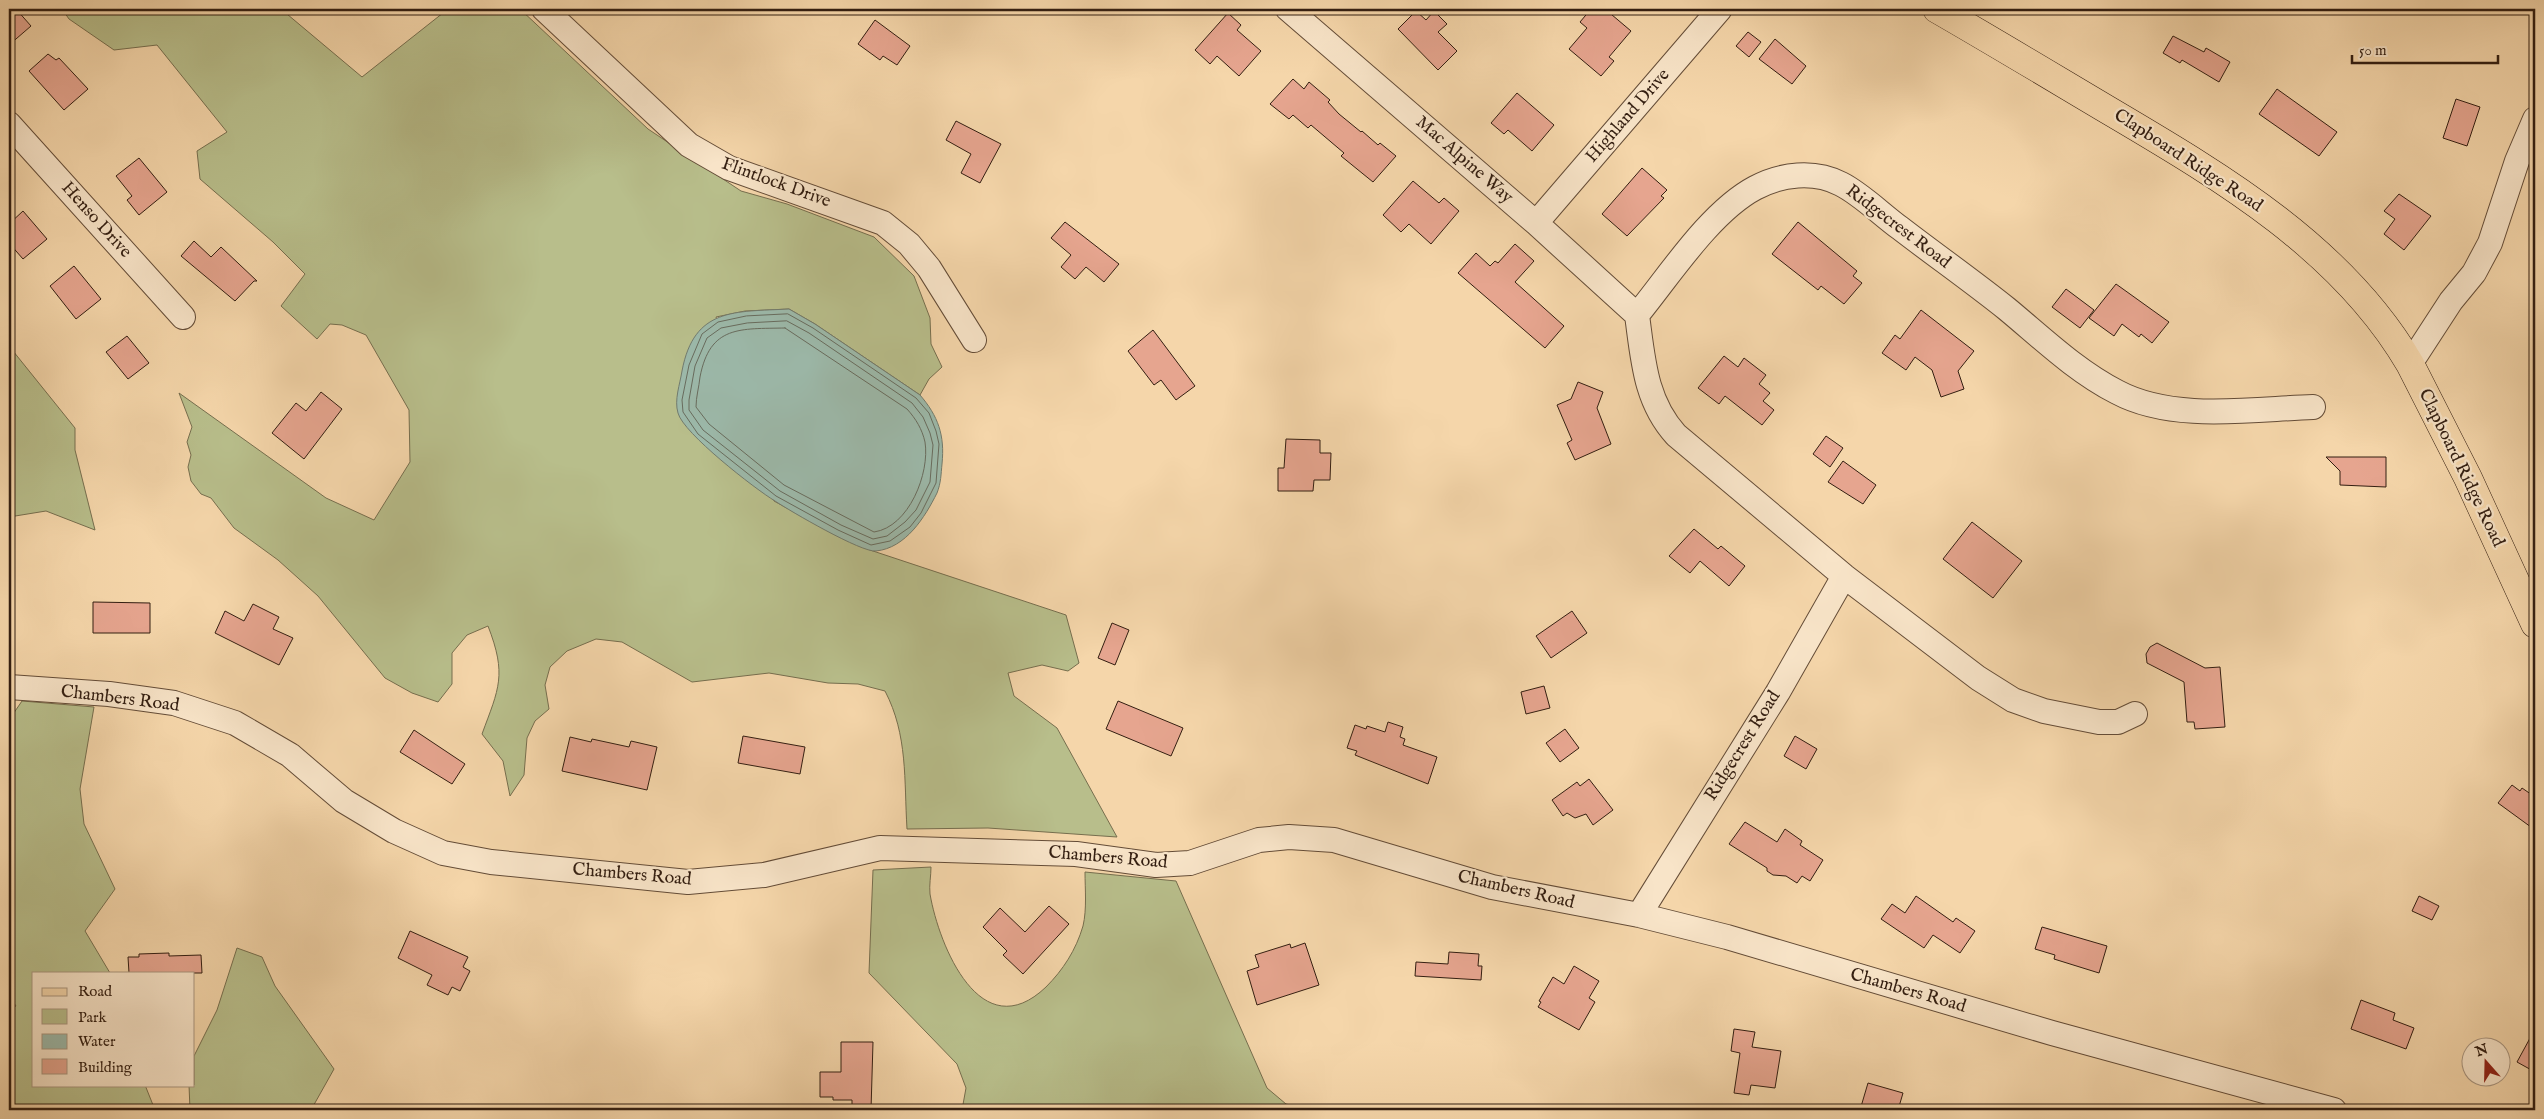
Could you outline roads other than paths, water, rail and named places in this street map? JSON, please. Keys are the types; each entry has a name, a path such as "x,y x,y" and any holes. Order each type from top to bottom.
{"main road":[{"name":"Clapboard Ridge Road","path":"1937,9 2172,148 2254,201 2309,245 2357,293 2399,346 2410,364 2468,478 2535,624"}],"street":[{"name":"Flintlock Drive","path":"544,9 689,145 729,168 883,223 909,244 929,268 974,340"},
{"name":"Mac Alpine Way","path":"1288,9 1536,223 1637,315"},
{"name":"Highland Drive","path":"1536,223 1720,9"},
{"path":"2410,364 2451,301 2474,273 2490,243 2517,161 2535,119"},
{"name":"Henso Drive","path":"9,124 183,317"},
{"name":"Ridgecrest Road","path":"1637,315 1707,229 1736,202 1754,188 1770,181 1789,176 1808,175 1841,184 1992,298 2079,368 2117,393 2163,408 2190,412 2313,407"},
{"path":"1637,315 1650,394 1665,423 1676,435 1844,576 1978,678 2013,700 2044,711 2099,722 2118,722 2135,714"},
{"name":"Ridgecrest Road","path":"1639,915 1778,692 1844,576"},
{"name":"Chambers Road","path":"9,687 109,694 174,703 235,723 290,755 344,801 394,831 444,853 491,862 688,882 764,875 880,848 1076,854 1156,865 1190,863 1259,840 1290,837 1334,840 1492,887 1639,915 1727,937 2052,1033 2334,1110"}],"water":[{"path":"789,309 815,324 920,395 936,418 941,435 943,454 941,478 937,493 927,512 913,530 905,538 887,549 868,550 856,545 775,501 752,485 706,446 692,433 678,413 678,392 688,350 696,335 707,324 720,317 735,313"}]}
